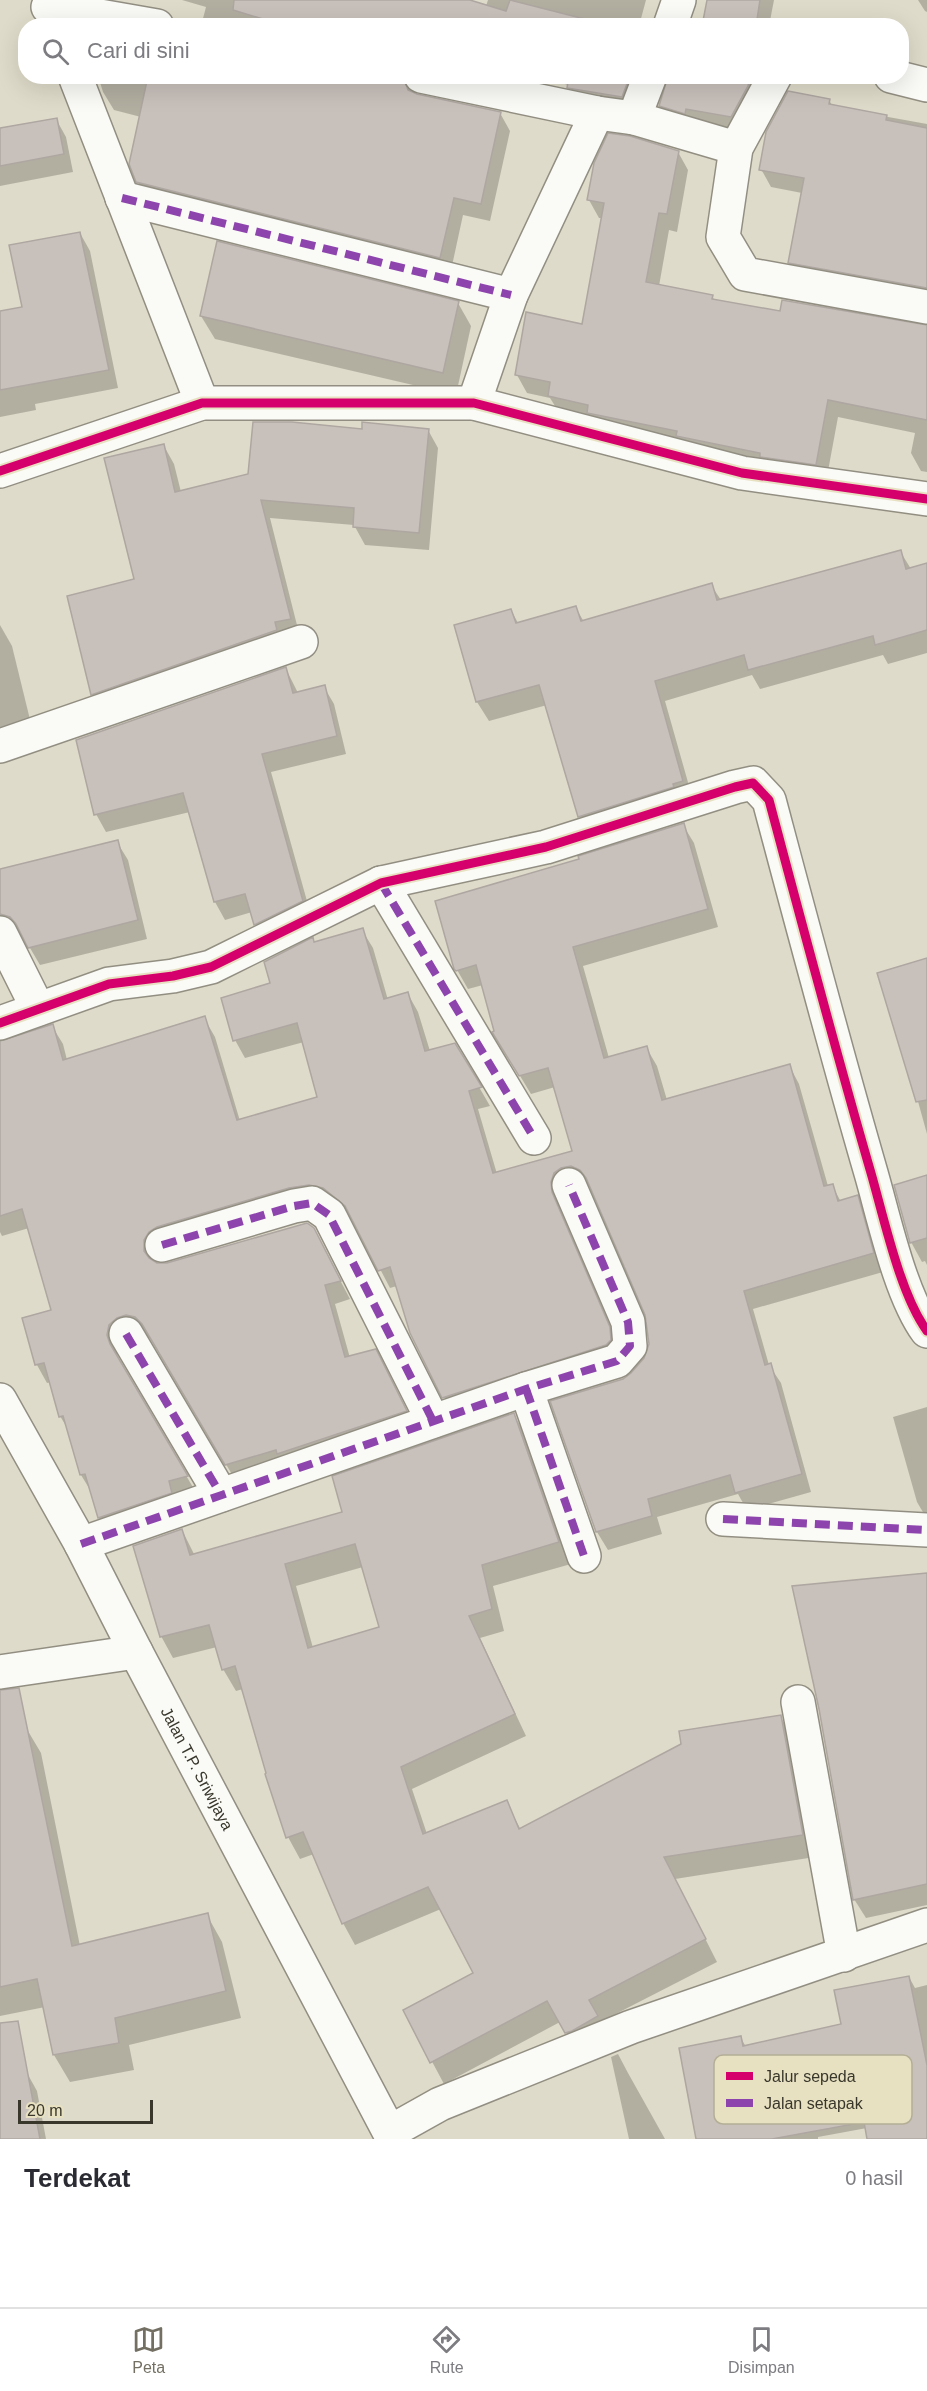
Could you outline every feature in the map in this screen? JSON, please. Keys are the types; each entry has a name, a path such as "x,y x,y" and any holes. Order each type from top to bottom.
{"street":[{"path":"673,18 679,0"},
{"path":"49,11 99,18"},
{"path":"909,80 927,85"},
{"path":"78,84 202,404"},
{"path":"459,84 597,113 634,118 736,148"},
{"path":"634,118 647,84"},
{"path":"771,84 736,148 723,237 745,274 927,306"},
{"path":"474,403 511,295 597,113"},
{"path":"122,198 511,295"},
{"path":"0,471 202,404 474,403 742,473 927,498"},
{"path":"0,746 301,642"},
{"path":"0,1023 109,984 173,976 211,967 381,883 546,847 753,783 769,800 823,1005 896,1258 920,1322 927,1331"},
{"path":"381,883 534,1138"},
{"path":"0,933 38,1009"},
{"path":"81,1544 526,1389 617,1361 630,1346 628,1322 568,1185"},
{"path":"162,1245 294,1206 312,1203 329,1215 433,1421"},
{"path":"126,1334 221,1495"},
{"path":"526,1389 584,1556"},
{"name":"Jalan T.P. Sriwijaya","path":"0,1400 81,1544 384,2137"},
{"path":"723,1519 927,1530"},
{"path":"0,1672 135,1652"},
{"path":"798,1702 844,1955"},
{"path":"384,2137 440,2104 631,2026 927,1925"}],"building":[{"path":"234,0 470,0 506,11 510,0 581,18 260,18 233,10"},
{"path":"707,0 760,0 757,18 704,18"},
{"path":"146,84 406,84 408,90 417,94 501,112 481,204 454,198 440,258 136,182 129,164"},
{"path":"568,84 627,84 622,97 567,88"},
{"path":"666,84 749,84 731,117 686,109 685,114 659,106"},
{"path":"788,91 830,99 829,104 887,115 886,120 927,128 927,288 788,263 804,178 759,170 766,132"},
{"path":"57,118 64,154 0,166 0,128"},
{"path":"608,133 630,136 679,151 667,214 659,213 646,282 713,295 712,299 780,311 782,300 927,325 927,420 828,400 816,465 760,457 760,453 676,436 677,431 587,413 588,405 548,396 550,382 515,375 526,312 582,324 604,203 587,200 594,163"},
{"path":"80,232 109,370 0,390 0,311 22,307 9,245"},
{"path":"217,241 459,301 443,373 200,316"},
{"path":"253,422 292,422 362,429 362,422 429,429 419,533 353,527 354,508 261,500 291,619 275,622 277,630 91,695 67,596 134,579 104,458 164,444 175,492 248,474"},
{"path":"901,550 906,569 927,563 927,630 875,645 873,636 748,670 744,655 655,681 683,781 673,784 674,787 578,817 539,685 476,702 454,625 511,609 516,623 576,606 581,621 712,583 717,600"},
{"path":"286,667 293,693 325,685 337,736 262,754 303,901 254,925 245,894 214,902 183,793 94,815 76,740"},
{"path":"684,823 708,909 573,947 604,1058 647,1046 662,1100 790,1064 824,1186 833,1184 838,1201 858,1195 874,1253 744,1291 765,1365 771,1363 802,1474 735,1493 730,1475 648,1499 652,1516 596,1532 550,1401 623,1379 644,1358 649,1344 645,1315 586,1178 580,1170 571,1166 561,1168 554,1173 551,1182 552,1192 610,1327 611,1340 606,1345 442,1398 410,1333 390,1267 378,1271 345,1206 323,1188 309,1185 289,1188 157,1227 149,1232 144,1240 144,1251 157,1263 167,1263 307,1223 314,1228 341,1281 325,1285 345,1357 376,1349 407,1411 277,1454 276,1450 225,1465 142,1324 135,1317 126,1315 117,1318 109,1325 107,1335 110,1344 188,1476 169,1481 172,1493 98,1518 85,1474 80,1475 63,1416 59,1417 44,1363 35,1365 22,1318 51,1310 22,1209 0,1216 0,1041 53,1024 63,1060 205,1016 237,1120 317,1097 297,1023 233,1041 221,998 270,983 264,962 313,937 314,942 363,928 384,999 408,992 425,1051 455,1043 482,1087 469,1091 493,1173 572,1151 548,1068 519,1076 492,1032 494,1031 476,965 456,971 454,969 435,901 579,859 578,856"},
{"path":"118,840 138,920 28,948 16,924 10,917 0,914 0,869"},
{"path":"927,958 927,1100 916,1102 877,973"},
{"path":"927,1175 927,1238 910,1243 894,1185"},
{"path":"514,1413 559,1542 482,1565 492,1609 469,1616 515,1714 401,1767 423,1834 507,1800 519,1829 681,1744 679,1731 781,1715 803,1835 664,1857 706,1939 589,2000 598,2016 572,2031 565,2033 547,2001 430,2063 403,2010 473,1973 428,1887 342,1924 303,1832 286,1838 265,1774 235,1666 222,1670 209,1625 160,1637 133,1546 182,1529 190,1555 342,1512 332,1476","holes":["355,1544 379,1627 308,1648 285,1564"]},
{"path":"927,1573 927,1884 853,1900 819,1709 792,1586"},
{"path":"19,1688 72,1946 208,1913 226,1991 115,2018 119,2043 53,2055 37,1979 0,1987 0,1690"},
{"path":"909,1976 927,2065 927,2139 867,2139 864,2124 912,2124 912,2055 714,2055 714,2124 853,2124 772,2139 696,2139 679,2048 741,2036 743,2046 841,2024 834,1990"},
{"path":"18,2021 40,2139 0,2139 0,2023"}],"marked path":[{"path":"122,198 511,295"},
{"path":"381,883 534,1138"},
{"path":"81,1544 526,1389 617,1361 630,1346 628,1322 569,1185"},
{"path":"162,1245 294,1206 312,1203 329,1215 433,1421"},
{"path":"126,1334 221,1495"},
{"path":"526,1389 584,1556"},
{"path":"723,1519 927,1530"}],"cycle path":[{"path":"0,471 202,403 474,403 742,473 927,499"},
{"path":"0,1023 109,984 173,976 211,967 381,883 546,847 753,783 769,800 894,1255 909,1297 927,1331"}]}
